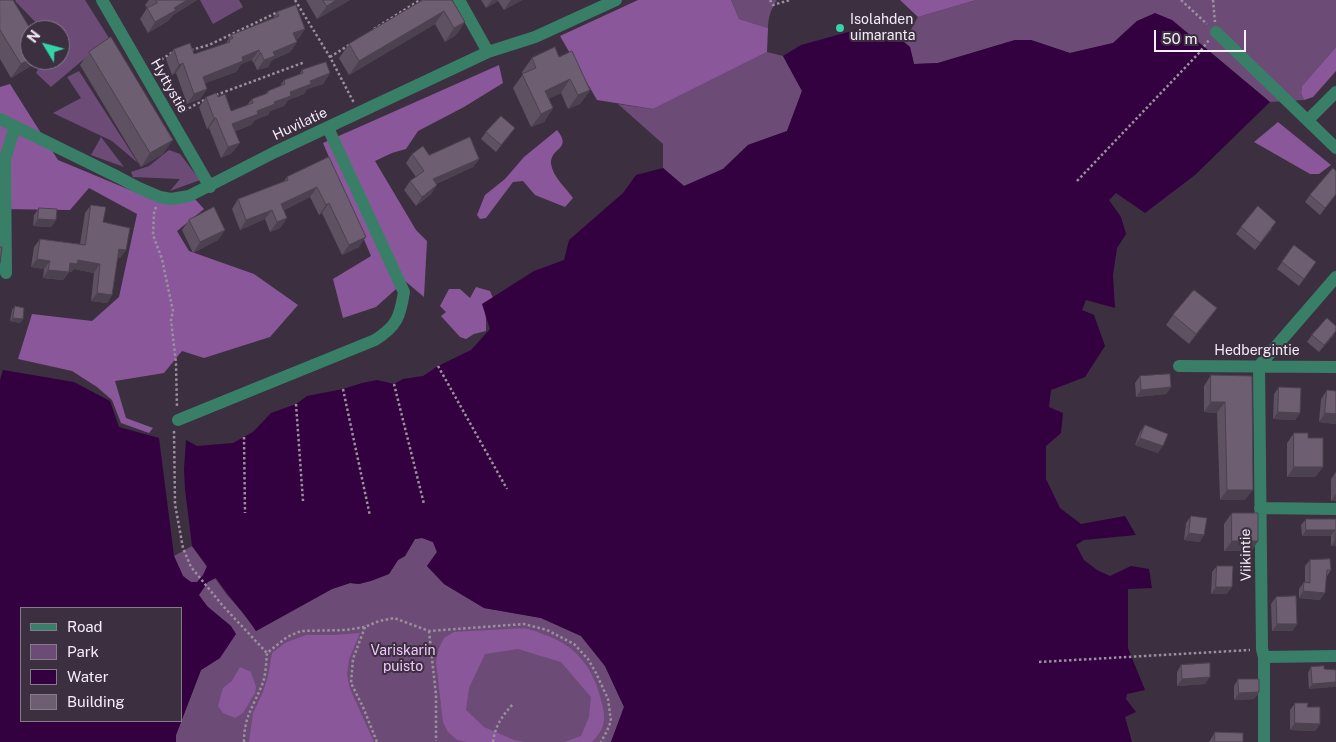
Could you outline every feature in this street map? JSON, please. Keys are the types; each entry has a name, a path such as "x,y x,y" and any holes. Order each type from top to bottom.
{"street":[{"name":"Hyttystie","path":"102,0 210,187"},
{"path":"459,0 488,52"},
{"name":"Huvilatie","path":"0,119 160,197 189,196 210,187 275,152 488,52 535,37 616,0"},
{"path":"1216,32 1336,148"},
{"path":"1308,120 1336,92"},
{"path":"6,273 5,159 15,126"},
{"path":"178,420 375,340 385,334 395,324 401,311 404,292 328,128"},
{"path":"1259,366 1336,277"},
{"name":"Hedbergintie","path":"1179,366 1336,367"},
{"name":"Viikintie","path":"1259,366 1264,742"},
{"path":"1260,508 1336,509"},
{"path":"1263,653 1336,656"}],"path":[{"path":"295,0 330,57 359,113"},
{"path":"371,31 420,0"},
{"path":"770,0 773,5 790,0"},
{"path":"1181,0 1216,32"},
{"path":"1077,182 1199,53 1216,32 1214,0"},
{"path":"184,50 209,46 278,12"},
{"path":"330,57 355,41"},
{"path":"143,71 174,51"},
{"path":"170,118 208,98 304,62"},
{"path":"160,197 154,213 153,235 162,260 173,311 171,320 176,363 178,420 174,431 175,504 183,548 191,567 267,653"},
{"path":"438,366 507,490"},
{"path":"394,384 424,504"},
{"path":"343,389 370,516"},
{"path":"296,404 303,501"},
{"path":"244,437 245,513"},
{"path":"244,742 246,719 263,683 267,653 287,637 301,631 346,630 365,627 378,621 394,618 429,631 524,624 547,630 574,644 588,659 608,699 610,721 601,742"},
{"path":"365,627 353,658 352,683 377,742"},
{"path":"429,631 436,695 436,742"},
{"path":"1039,662 1263,653"},
{"path":"493,742 494,732 500,720 513,704"}],"green space":[{"path":"85,0 109,38 51,87 36,73 38,70 70,70 70,20 33,20 15,1"},
{"path":"200,0 239,0 243,7 213,24"},
{"path":"731,0 777,0 770,13 768,28 739,19"},
{"path":"976,0 1336,0 1336,47 1302,86 1301,93 1304,100 1270,102 1172,20 1137,21 1113,43 1070,53 1031,40 1015,40 938,63 914,64 910,47 904,42 918,17"},
{"path":"767,52 783,56 802,91 787,131 748,145 723,169 684,186 663,168 663,144 618,104 653,109"},
{"path":"79,71 138,163 112,141 53,113 81,98 67,77"},
{"path":"101,137 124,167 91,155"},
{"path":"169,150 180,154 200,180 170,191 180,179 133,177 131,172 149,166"},
{"name":"Variskarin puisto","path":"422,538 433,542 437,552 427,566 444,584 484,608 541,618 581,636 605,666 624,707 611,742 176,742 176,735 201,670 220,658 207,606 183,576 174,556 192,546 227,595 246,616 256,631 332,589 350,583 359,584 389,574 398,560 405,556 415,539"}],"shaded area":[{"path":"638,0 731,0 739,19 768,28 767,52 653,109 597,100 560,36"},
{"path":"900,0 976,0 918,17"},
{"path":"1336,47 1336,71 1313,97 1304,100 1301,93 1302,86"},
{"path":"499,65 503,83 464,107 418,131 406,149 375,161 416,230 427,241 424,297 405,281 376,307 343,318 333,279 371,256 323,143"},
{"path":"10,84 58,160 159,202 194,198 204,209 177,231 189,251 254,274 298,305 270,337 204,358 182,351 164,373 115,381 126,418 153,428 149,433 121,423 112,400 97,387 72,371 18,359 32,314 92,321 119,297 137,214 89,188 70,210 0,209 0,87"},
{"path":"1278,122 1331,165 1319,174 1310,174 1254,142"},
{"path":"557,130 563,141 552,158 552,169 573,198 565,207 535,195 523,181 513,182 486,218 480,219 477,215 485,195 505,179 524,157"},
{"path":"476,287 490,291 493,298 484,303 486,331 474,334 466,339 460,337 441,316 446,312 440,306 449,289 460,289 470,298"},
{"path":"528,629 554,638 573,651 588,667 598,688 604,718 600,732 592,742 565,742 581,736 589,717 591,697 561,662 518,649 485,654 469,688 466,710 484,727 514,740 524,742 467,742 457,740 448,732 443,722 436,662 439,648 444,638 454,632"},
{"path":"360,633 349,659 347,675 350,689 374,742 249,742 253,713 263,692 272,653 285,643 306,635"},
{"path":"240,667 251,672 256,687 255,693 243,713 235,718 223,713 218,706 223,688 232,681"}],"water":[{"path":"1155,13 1172,20 1270,102 1195,175 1145,213 1116,193 1109,200 1121,217 1126,234 1117,248 1113,275 1115,308 1086,300 1082,310 1094,315 1105,346 1085,377 1051,390 1049,407 1063,413 1061,433 1046,446 1046,479 1060,508 1081,524 1125,516 1136,535 1084,540 1076,545 1084,560 1097,570 1110,576 1131,566 1149,569 1152,588 1128,589 1128,648 1145,690 1127,694 1126,699 1136,712 1125,717 1132,742 611,742 624,707 605,666 581,636 541,618 484,608 444,584 427,566 437,552 433,542 422,538 415,539 405,556 398,560 389,574 371,581 359,584 350,583 332,589 256,631 216,578 208,582 199,595 207,606 231,626 236,634 220,658 201,670 182,719 182,607 20,607 20,722 181,722 176,735 176,742 0,742 0,380 3,370 74,382 110,401 119,427 159,438 174,556 183,576 191,582 197,582 207,566 192,546 185,489 186,440 197,446 233,443 253,432 271,413 296,404 307,396 377,380 394,384 403,379 423,376 438,366 471,350 490,329 482,304 534,271 564,260 569,240 623,193 636,175 663,168 684,186 723,169 748,145 787,131 802,91 783,56 801,45 859,29 897,42 904,42 910,47 914,64 938,63 1015,40 1031,40 1070,53 1113,43 1137,21"}],"building":[{"path":"0,0 13,0 25,20 20,20 20,62 0,30"},
{"path":"156,0 187,0 174,8 176,10 155,22 147,8 157,3"},
{"path":"323,0 336,0 327,6"},
{"path":"423,0 452,0 465,22 454,28 444,11 359,61 349,44"},
{"path":"296,5 305,29 293,33 297,42 273,52 275,56 264,60 259,50 242,57 243,61 203,77 207,89 194,94 183,63 179,65 174,49 190,43 194,54 230,42 229,40 233,38 231,35 279,16 277,12"},
{"path":"111,37 173,140 150,153 89,52"},
{"path":"555,47 559,57 572,51 590,90 578,95 570,79 545,91 553,108 541,114 522,74 536,68 532,58"},
{"path":"326,62 330,73 310,81 311,84 290,92 291,96 257,111 258,114 232,124 240,143 228,147 206,97 216,93 218,97 225,94 231,111 253,103 252,99 285,84 284,80 303,73 302,70"},
{"path":"501,116 515,128 501,145 486,132"},
{"path":"470,137 479,159 433,179 437,185 422,197 410,181 424,171 412,154 423,146 429,155"},
{"path":"329,157 366,237 349,245 329,203 326,205 317,187 281,204 287,218 277,222 272,210 246,220 238,199 288,180 287,177"},
{"path":"1333,168 1336,171 1336,194 1325,208 1310,195"},
{"path":"91,205 106,207 103,222 130,228 126,250 119,249 112,295 97,293 100,264 78,260 77,264 70,263 69,272 48,270 50,261 37,259 40,239 85,245"},
{"path":"1258,206 1276,222 1260,243 1241,227"},
{"path":"214,207 225,230 200,242 189,220"},
{"path":"39,208 57,209 56,220 38,219"},
{"path":"1294,245 1316,262 1304,279 1282,262"},
{"path":"0,247 2,247 0,263"},
{"path":"1194,290 1217,308 1196,334 1173,315"},
{"path":"15,306 24,308 23,319 13,318"},
{"path":"1327,318 1336,326 1336,331 1324,345 1312,335"},
{"path":"1170,374 1171,387 1141,390 1140,376"},
{"path":"1211,375 1252,376 1253,490 1227,490 1225,402 1211,402"},
{"path":"1279,387 1301,388 1300,413 1278,412"},
{"path":"1327,390 1336,391 1336,414 1325,413"},
{"path":"1145,425 1168,434 1163,446 1140,438"},
{"path":"1294,433 1308,433 1308,438 1323,438 1323,467 1294,467"},
{"path":"1232,513 1258,513 1258,541 1232,541"},
{"path":"1191,516 1207,518 1204,535 1189,533"},
{"path":"1306,519 1336,519 1336,540 1335,530 1306,530"},
{"path":"1330,559 1331,570 1327,570 1325,593 1303,591 1304,582 1310,583 1310,560"},
{"path":"1217,566 1233,566 1232,587 1216,587"},
{"path":"1296,596 1297,624 1277,624 1276,597"},
{"path":"1210,663 1210,677 1182,679 1181,665"},
{"path":"1324,666 1324,669 1336,670 1336,682 1312,684 1311,667"},
{"path":"1238,679 1259,679 1259,692 1239,693"},
{"path":"1295,703 1308,703 1307,707 1320,707 1320,724 1295,723"},
{"path":"1215,732 1243,733 1243,742 1215,742"}],"place":[{"name":"Isolahden uimaranta","path":"840,28"}]}
